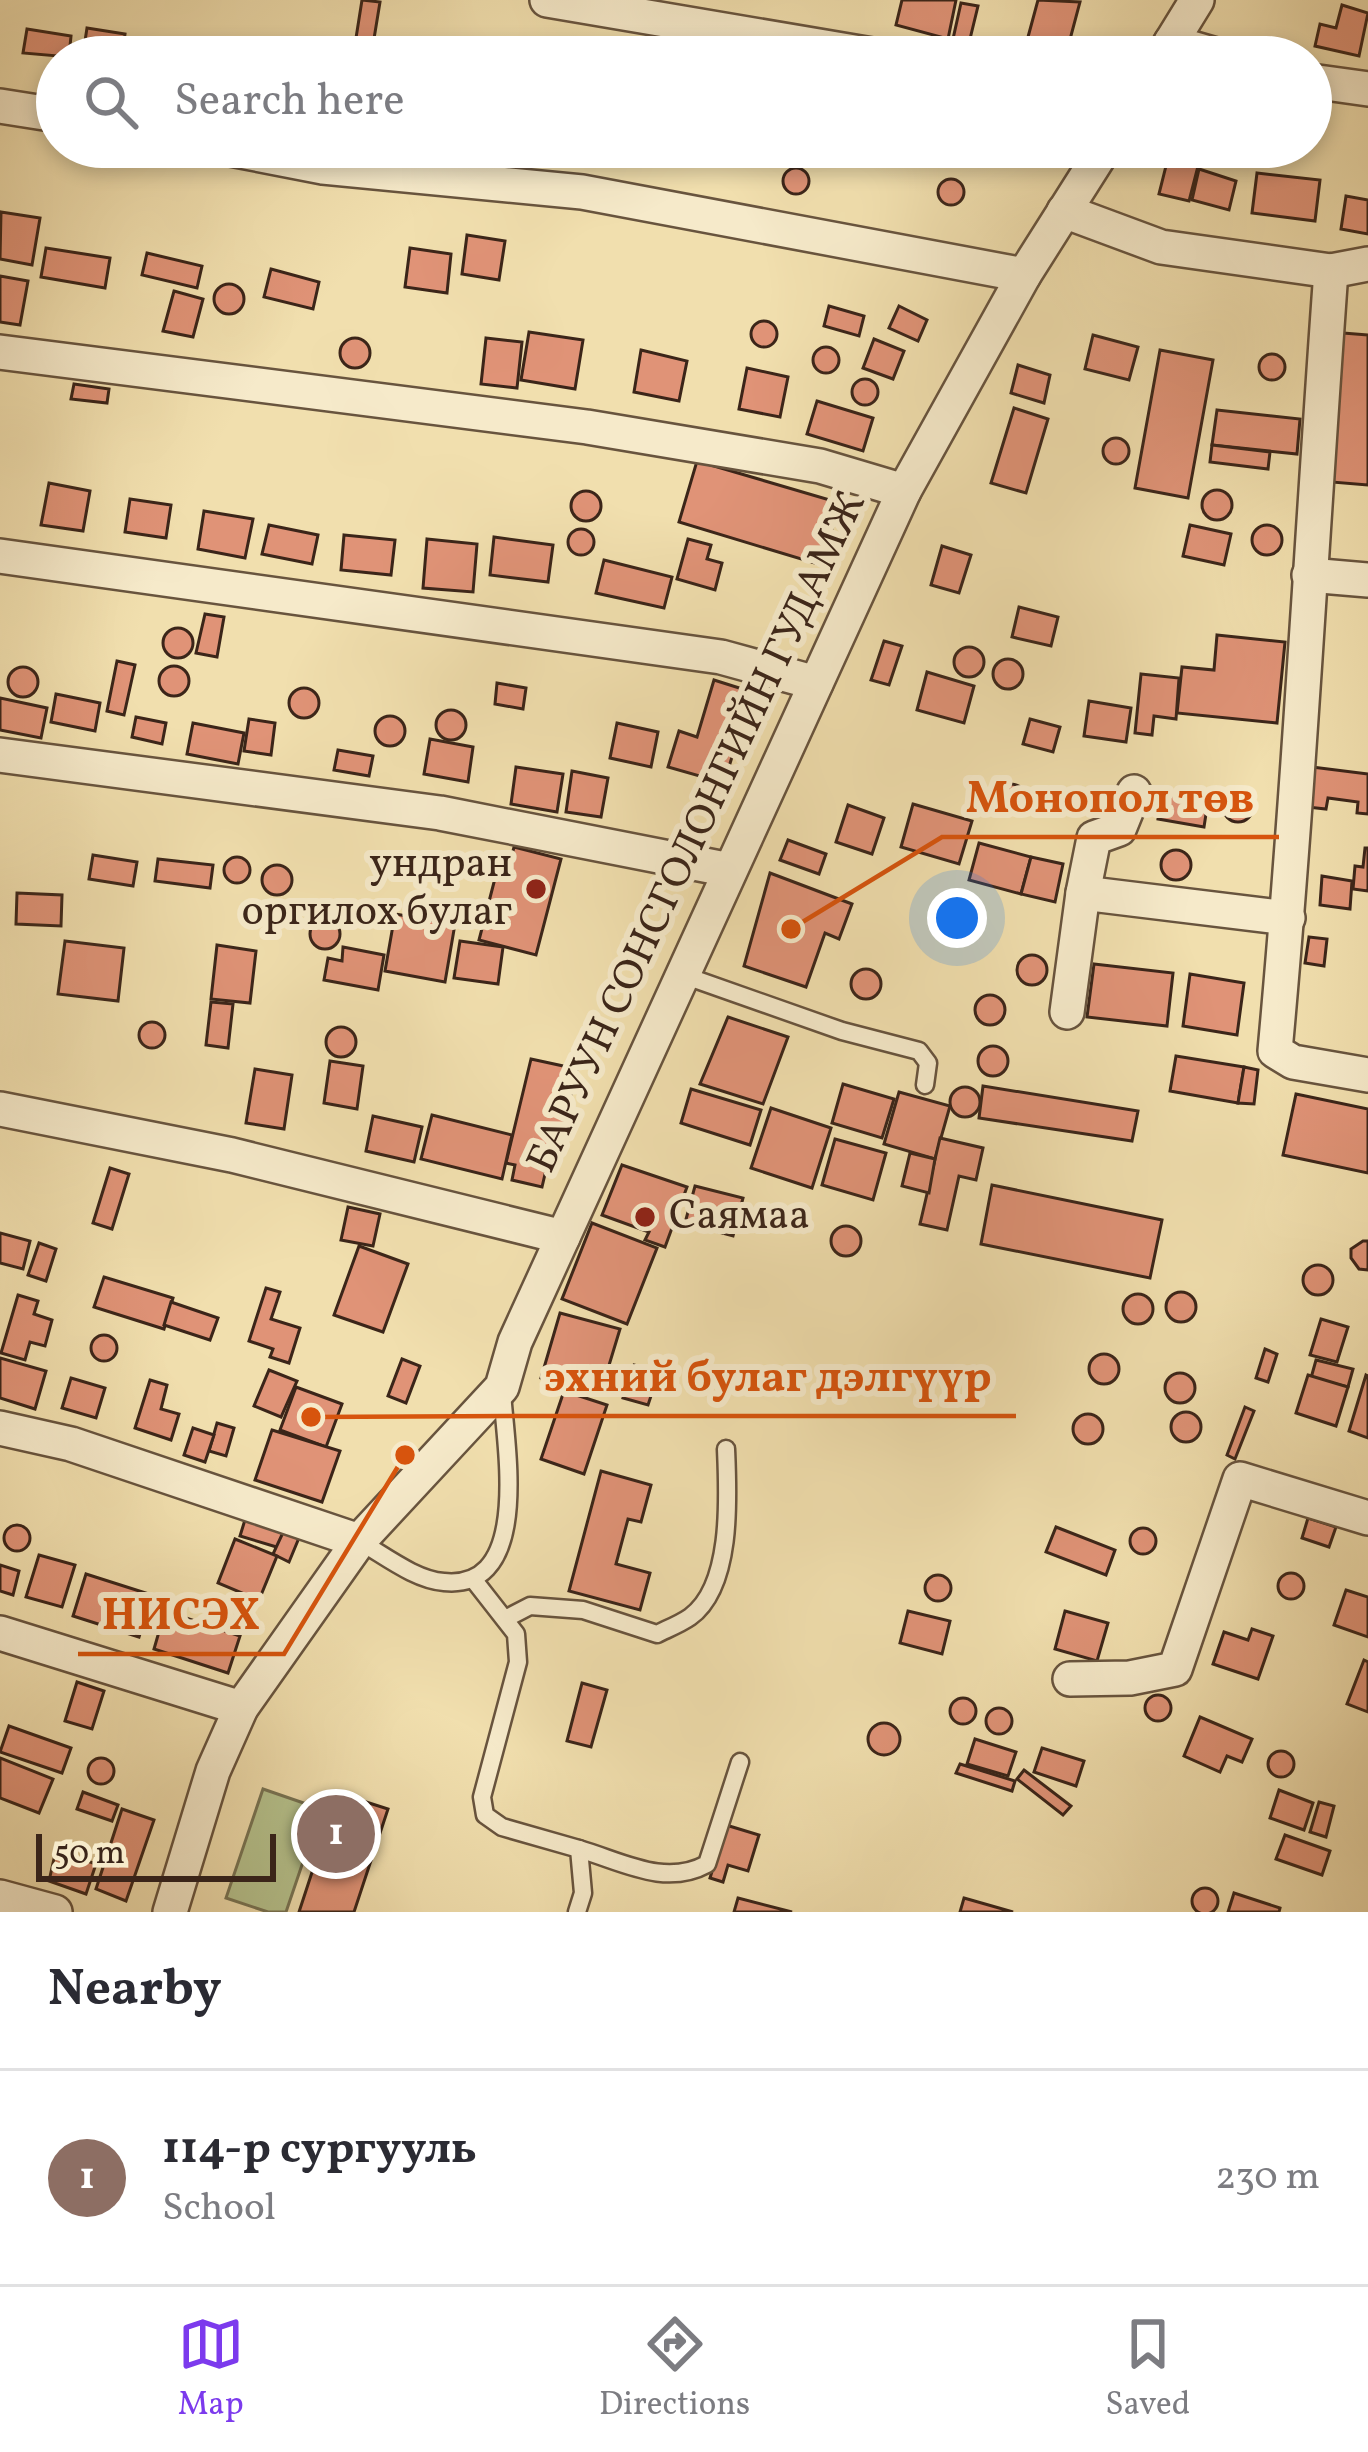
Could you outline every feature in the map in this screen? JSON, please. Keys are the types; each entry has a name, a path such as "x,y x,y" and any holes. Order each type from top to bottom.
{"street":[{"path":"548,0 760,36"},
{"path":"1175,36 1197,0"},
{"path":"1332,84 1368,89"},
{"path":"0,106 36,112"},
{"path":"333,168 582,192 1024,275"},
{"name":"БАРУУН СОНСГОЛОНГИЙН ГУДАМЖ","path":"170,1912 213,1772 241,1708 359,1541 502,1387 515,1342 904,491 1024,275 1092,168"},
{"path":"1064,212 1161,247 1331,271 1368,264"},
{"path":"1331,271 1298,801 1275,1051 1293,1062 1368,1075"},
{"path":"0,352 587,427 820,466 904,491"},
{"path":"0,556 721,657 816,683"},
{"path":"1309,574 1368,580"},
{"path":"0,755 440,813 673,855 730,870"},
{"path":"1067,1012 1094,838 1119,829 1135,792"},
{"path":"1083,893 1288,918"},
{"path":"0,1109 232,1154 563,1237"},
{"path":"0,1428 70,1444 359,1541"},
{"path":"1070,1678 1130,1678 1175,1670 1240,1479 1368,1518"},
{"path":"0,1633 241,1708"},
{"path":"0,1897 55,1912"}],"lane":[{"path":"683,975 842,1031 919,1051 928,1063 925,1085"},
{"path":"359,1541 404,1567 443,1582 473,1579 495,1559 509,1508 502,1387"},
{"path":"505,1618 530,1606 583,1610 657,1634 693,1615 717,1582 728,1505 727,1449"},
{"path":"473,1579 516,1634 518,1662 482,1797 485,1815 502,1827 670,1876 686,1876 707,1864 740,1762"},
{"path":"577,1912 583,1893 579,1849"}],"green space":[{"path":"263,1789 321,1809 286,1912 268,1912 226,1898"}],"building":[{"path":"362,0 380,2 374,36 356,36"},
{"path":"902,0 956,0 949,36 896,25"},
{"path":"1038,0 1080,2 1071,36 1028,36"},
{"path":"961,3 978,6 971,36 954,36"},
{"path":"1342,5 1368,13 1359,56 1332,50 1332,36 1317,36 1320,24 1336,28"},
{"path":"87,28 125,34 125,36 86,36"},
{"path":"27,29 71,36 36,36 36,54 23,53"},
{"path":"796,168 809,181 796,194 783,181"},
{"path":"1166,168 1197,168 1189,201 1159,194"},
{"path":"1199,169 1236,181 1229,210 1192,200"},
{"path":"1257,173 1320,180 1315,221 1252,213"},
{"path":"951,179 964,192 951,205 938,192"},
{"path":"1346,196 1368,200 1368,234 1341,229"},
{"path":"1,212 40,218 32,265 0,259"},
{"path":"467,235 505,241 499,280 462,274"},
{"path":"46,248 110,258 105,288 41,277"},
{"path":"410,248 451,254 447,293 405,287"},
{"path":"147,253 202,266 197,288 142,275"},
{"path":"271,269 319,282 313,309 264,297"},
{"path":"0,276 28,281 20,325 0,322"},
{"path":"229,284 240,288 244,299 240,310 229,314 218,310 214,299 218,288"},
{"path":"174,291 203,299 193,337 163,331"},
{"path":"829,306 864,316 859,336 824,326"},
{"path":"899,306 927,320 918,341 889,328"},
{"path":"764,321 777,334 764,347 751,334"},
{"path":"529,332 583,340 575,389 521,380"},
{"path":"1343,333 1368,335 1368,485 1331,482"},
{"path":"1093,335 1138,347 1129,380 1085,369"},
{"path":"355,338 366,342 370,353 366,364 355,368 344,364 340,353 344,342"},
{"path":"486,338 522,342 517,388 481,384"},
{"path":"874,339 904,351 893,379 863,368"},
{"path":"826,347 839,360 826,373 813,360"},
{"path":"641,350 687,361 679,401 634,392"},
{"path":"1160,350 1213,360 1188,498 1135,488"},
{"path":"1272,354 1285,367 1272,380 1259,367"},
{"path":"1018,365 1050,375 1044,403 1011,393"},
{"path":"747,368 788,377 780,417 739,409"},
{"path":"865,379 878,392 865,405 852,392"},
{"path":"74,384 109,389 107,403 71,399"},
{"path":"817,401 873,418 863,451 807,434"},
{"path":"1014,408 1048,419 1026,493 991,483"},
{"path":"1217,410 1300,419 1297,454 1212,445"},
{"path":"1116,438 1129,451 1116,464 1103,451"},
{"path":"1212,445 1270,452 1268,469 1210,462"},
{"path":"697,461 840,503 821,565 679,522"},
{"path":"49,483 90,491 83,531 41,525"},
{"path":"1217,490 1232,505 1217,520 1202,505"},
{"path":"586,491 597,495 601,506 597,517 586,521 575,517 571,506 575,495"},
{"path":"130,499 171,505 166,538 125,532"},
{"path":"204,511 253,519 245,558 198,549"},
{"path":"269,525 318,535 312,564 262,554"},
{"path":"1190,525 1231,534 1224,565 1183,556"},
{"path":"1267,525 1278,529 1282,540 1278,551 1267,555 1256,551 1252,540 1256,529"},
{"path":"581,529 594,542 581,555 568,542"},
{"path":"344,535 395,540 391,575 341,570"},
{"path":"494,537 553,545 548,582 490,575"},
{"path":"427,539 477,544 473,592 423,588"},
{"path":"688,539 711,545 707,559 722,563 715,590 677,579"},
{"path":"942,546 971,555 959,593 931,585"},
{"path":"604,560 672,577 664,608 596,593"},
{"path":"1019,607 1058,617 1051,646 1012,637"},
{"path":"205,614 224,617 217,657 196,653"},
{"path":"178,628 189,632 193,643 189,654 178,658 167,654 163,643 167,632"},
{"path":"1217,635 1285,642 1277,723 1177,713 1182,667 1214,670"},
{"path":"884,641 902,646 889,685 871,680"},
{"path":"969,647 984,662 969,677 954,662"},
{"path":"1008,659 1019,663 1023,674 1019,685 1008,689 997,685 993,674 997,663"},
{"path":"117,661 135,665 124,715 107,711"},
{"path":"174,666 185,670 189,681 185,692 174,696 163,692 159,681 163,670"},
{"path":"23,667 34,671 38,682 34,693 23,697 12,693 8,682 12,671"},
{"path":"927,672 974,686 964,723 917,710"},
{"path":"1141,674 1179,678 1176,719 1154,716 1152,735 1135,733"},
{"path":"714,680 752,692 724,783 668,767 679,731 697,737"},
{"path":"497,683 526,688 523,709 495,704"},
{"path":"304,688 315,692 319,703 315,714 304,718 293,714 289,703 293,692"},
{"path":"56,694 100,703 95,731 51,722"},
{"path":"0,698 47,708 41,738 0,730"},
{"path":"1089,701 1131,708 1126,742 1084,736"},
{"path":"451,710 466,725 451,740 436,725"},
{"path":"390,716 401,720 405,731 401,742 390,746 379,742 375,731 379,720"},
{"path":"136,717 166,723 162,744 132,737"},
{"path":"249,719 275,723 271,755 244,751"},
{"path":"1030,719 1060,727 1053,752 1023,744"},
{"path":"193,723 244,733 238,764 187,754"},
{"path":"617,723 658,732 651,767 610,758"},
{"path":"430,739 473,747 468,782 424,774"},
{"path":"338,750 373,756 369,776 334,770"},
{"path":"516,767 563,774 557,812 511,804"},
{"path":"1312,767 1368,774 1368,814 1357,813 1358,802 1328,798 1326,809 1307,807"},
{"path":"572,771 608,778 601,817 566,812"},
{"path":"1011,784 1022,788 1026,799 1022,810 1011,814 1000,810 996,799 1000,788"},
{"path":"1238,792 1249,796 1253,807 1249,818 1238,822 1227,818 1223,807 1227,796"},
{"path":"1162,794 1208,801 1204,827 1158,819"},
{"path":"913,804 972,821 959,864 901,847"},
{"path":"848,805 884,818 872,854 836,842"},
{"path":"788,840 826,854 819,874 780,860"},
{"path":"979,843 1031,857 1021,894 969,880"},
{"path":"514,847 561,859 536,955 479,940 499,863 509,866"},
{"path":"1365,848 1368,891 1353,889 1355,866 1363,867"},
{"path":"1176,850 1187,854 1191,865 1187,876 1176,880 1165,876 1161,865 1165,854"},
{"path":"93,855 137,862 133,886 89,879"},
{"path":"237,857 250,870 237,883 224,870"},
{"path":"1031,857 1063,864 1055,902 1021,894"},
{"path":"158,859 213,865 210,888 155,881"},
{"path":"277,865 288,869 292,880 288,891 277,895 266,891 262,880 266,869"},
{"path":"770,873 852,904 839,939 825,933 806,987 744,966"},
{"path":"1322,876 1352,881 1350,909 1320,905"},
{"path":"17,893 62,895 61,926 16,924"},
{"path":"395,914 455,924 445,982 385,971"},
{"path":"325,919 336,923 340,934 336,945 325,949 314,945 310,934 314,923"},
{"path":"1309,937 1327,939 1324,966 1305,963"},
{"path":"65,941 124,948 118,1001 58,994"},
{"path":"460,941 503,947 498,984 454,978"},
{"path":"217,945 256,951 250,1003 211,999"},
{"path":"343,947 384,955 378,990 324,980 328,958 342,961"},
{"path":"1032,955 1043,959 1047,970 1043,981 1032,985 1021,981 1017,970 1021,959"},
{"path":"1094,964 1173,973 1167,1026 1087,1017"},
{"path":"866,969 881,984 866,999 851,984"},
{"path":"1190,974 1244,983 1237,1035 1183,1026"},
{"path":"990,995 1001,999 1005,1010 1001,1021 990,1025 979,1021 975,1010 979,999"},
{"path":"211,1002 233,1004 228,1048 206,1045"},
{"path":"728,1017 788,1037 763,1104 700,1084"},
{"path":"152,1022 165,1035 152,1048 139,1035"},
{"path":"341,1027 352,1031 356,1042 352,1053 341,1057 330,1053 326,1042 330,1031"},
{"path":"993,1046 1004,1050 1008,1061 1004,1072 993,1076 982,1072 978,1061 982,1050"},
{"path":"1176,1056 1244,1067 1238,1103 1170,1091"},
{"path":"531,1059 577,1069 553,1171 546,1170 542,1187 512,1180 515,1165 506,1163"},
{"path":"330,1061 363,1066 357,1109 324,1103"},
{"path":"1244,1067 1258,1070 1254,1104 1238,1103"},
{"path":"255,1069 292,1075 284,1129 246,1123"},
{"path":"843,1084 894,1099 882,1138 832,1123"},
{"path":"983,1086 1138,1111 1132,1141 979,1118"},
{"path":"965,1087 980,1102 965,1117 950,1102"},
{"path":"691,1089 761,1110 750,1145 681,1123"},
{"path":"899,1092 950,1106 935,1159 884,1144"},
{"path":"1296,1094 1368,1109 1368,1173 1283,1155"},
{"path":"771,1108 831,1128 812,1188 751,1168"},
{"path":"432,1115 512,1135 502,1179 421,1159"},
{"path":"373,1116 422,1127 414,1162 366,1151"},
{"path":"940,1138 983,1148 976,1180 959,1176 947,1230 920,1224"},
{"path":"835,1139 886,1153 873,1200 822,1185"},
{"path":"910,1153 935,1159 929,1193 902,1186"},
{"path":"622,1165 687,1187 665,1247 645,1240 649,1232 602,1215"},
{"path":"110,1168 129,1174 112,1229 93,1223"},
{"path":"992,1185 1162,1220 1150,1278 981,1244"},
{"path":"695,1186 743,1198 733,1236 685,1223"},
{"path":"348,1207 380,1214 373,1246 341,1240"},
{"path":"592,1223 657,1248 627,1324 562,1299"},
{"path":"846,1226 857,1230 861,1241 857,1252 846,1256 835,1252 831,1241 835,1230"},
{"path":"0,1233 30,1241 23,1269 0,1263"},
{"path":"1368,1241 1368,1270 1359,1269 1351,1258 1351,1249"},
{"path":"39,1243 56,1249 46,1281 28,1275"},
{"path":"359,1246 408,1264 383,1332 334,1315"},
{"path":"1318,1265 1333,1280 1318,1295 1303,1280"},
{"path":"104,1277 173,1298 164,1329 94,1307"},
{"path":"266,1288 280,1292 271,1319 300,1328 289,1363 270,1357 273,1349 249,1341"},
{"path":"1181,1292 1192,1296 1196,1307 1192,1318 1181,1322 1170,1318 1166,1307 1170,1296"},
{"path":"1138,1294 1149,1298 1153,1309 1149,1320 1138,1324 1127,1320 1123,1309 1127,1298"},
{"path":"18,1295 38,1301 34,1314 52,1320 45,1346 30,1342 25,1360 1,1353"},
{"path":"171,1302 218,1318 210,1340 164,1325"},
{"path":"560,1313 620,1329 600,1395 541,1378"},
{"path":"1321,1319 1348,1327 1337,1362 1310,1355"},
{"path":"104,1335 117,1348 104,1361 91,1348"},
{"path":"1265,1349 1277,1354 1268,1382 1256,1378"},
{"path":"1104,1354 1115,1358 1119,1369 1115,1380 1104,1384 1093,1380 1089,1369 1093,1358"},
{"path":"0,1358 46,1371 35,1409 0,1398"},
{"path":"402,1359 420,1366 406,1403 388,1396"},
{"path":"1316,1360 1353,1369 1348,1387 1311,1378"},
{"path":"634,1365 659,1372 648,1405 623,1398"},
{"path":"269,1370 297,1381 281,1417 254,1406"},
{"path":"1180,1373 1191,1377 1195,1388 1191,1399 1180,1403 1169,1399 1165,1388 1169,1377"},
{"path":"1308,1375 1348,1387 1336,1426 1296,1413"},
{"path":"1368,1376 1368,1438 1349,1431"},
{"path":"71,1378 105,1388 96,1418 62,1408"},
{"path":"150,1380 167,1385 161,1409 179,1414 171,1440 135,1428"},
{"path":"296,1387 342,1404 326,1447 280,1430"},
{"path":"564,1391 607,1405 584,1474 541,1459"},
{"path":"1245,1407 1254,1411 1235,1459 1227,1455"},
{"path":"1186,1412 1197,1416 1201,1427 1197,1438 1186,1442 1175,1438 1171,1427 1175,1416"},
{"path":"1088,1414 1103,1429 1088,1444 1073,1429"},
{"path":"217,1423 234,1428 226,1456 209,1451"},
{"path":"193,1428 214,1435 205,1462 184,1455"},
{"path":"272,1430 340,1451 322,1502 255,1480"},
{"path":"601,1471 651,1485 641,1522 628,1519 616,1564 650,1573 640,1610 569,1591"},
{"path":"248,1510 286,1526 280,1548 240,1536"},
{"path":"1308,1518 1336,1527 1329,1547 1302,1538"},
{"path":"17,1525 30,1538 17,1551 4,1538"},
{"path":"286,1526 301,1533 289,1562 273,1554"},
{"path":"1056,1527 1115,1550 1106,1575 1046,1552"},
{"path":"1143,1528 1156,1541 1143,1554 1130,1541"},
{"path":"235,1539 277,1556 259,1600 218,1583"},
{"path":"39,1555 75,1565 62,1607 26,1597"},
{"path":"0,1565 19,1571 13,1595 0,1591"},
{"path":"1291,1573 1304,1586 1291,1599 1278,1586"},
{"path":"86,1574 152,1595 139,1637 73,1616"},
{"path":"938,1575 951,1588 938,1601 925,1588"},
{"path":"1346,1590 1368,1597 1368,1637 1334,1625"},
{"path":"165,1611 240,1636 228,1673 154,1649"},
{"path":"908,1611 950,1621 942,1654 900,1643"},
{"path":"1065,1611 1108,1623 1097,1661 1055,1649"},
{"path":"1252,1629 1273,1636 1258,1679 1213,1664 1224,1632 1248,1640"},
{"path":"1364,1660 1368,1662 1368,1712 1347,1704"},
{"path":"77,1682 104,1691 92,1729 65,1721"},
{"path":"582,1683 607,1690 591,1747 567,1741"},
{"path":"1158,1695 1168,1698 1168,1718 1158,1721 1148,1718 1145,1708 1148,1698"},
{"path":"963,1698 976,1711 963,1724 950,1711"},
{"path":"999,1708 1012,1721 999,1734 986,1721"},
{"path":"1200,1717 1252,1739 1242,1762 1227,1756 1220,1772 1184,1756"},
{"path":"884,1723 896,1727 900,1739 896,1751 884,1755 872,1751 868,1739 872,1727"},
{"path":"9,1726 71,1748 62,1773 0,1752"},
{"path":"975,1739 1016,1752 1008,1776 967,1764"},
{"path":"1042,1748 1084,1761 1076,1786 1034,1772"},
{"path":"1281,1751 1294,1764 1281,1777 1268,1764"},
{"path":"0,1758 53,1779 39,1813 0,1798"},
{"path":"101,1758 114,1771 101,1784 88,1771"},
{"path":"960,1764 1015,1781 1012,1791 956,1773"},
{"path":"1024,1770 1071,1806 1063,1815 1017,1779"},
{"path":"1279,1790 1313,1803 1304,1830 1270,1818"},
{"path":"83,1792 118,1805 112,1821 77,1809"},
{"path":"338,1793 388,1809 354,1912 299,1912"},
{"path":"1319,1802 1334,1806 1326,1837 1310,1832"},
{"path":"122,1809 154,1820 126,1901 96,1889"},
{"path":"726,1825 759,1835 748,1871 728,1865 723,1882 710,1878"},
{"path":"1285,1835 1330,1851 1322,1875 1276,1859"},
{"path":"56,1850 96,1864 86,1894 49,1881"},
{"path":"1200,1889 1210,1889 1217,1896 1211,1912 1199,1912 1193,1906 1193,1896"},
{"path":"1234,1893 1280,1908 1279,1912 1228,1912"},
{"path":"738,1898 792,1912 734,1912"},
{"path":"964,1898 1013,1912 960,1912"}],"place":[{"name":"ундран оргилох булаг","path":"536,889"},
{"name":"Монопол төв","path":"791,929"},
{"name":"Саямаа","path":"645,1217"},
{"name":"эхний булаг дэлгүүр","path":"311,1417"},
{"name":"НИСЭХ","path":"405,1455"},
{"name":"114-р сургууль","path":"336,1834"}]}
